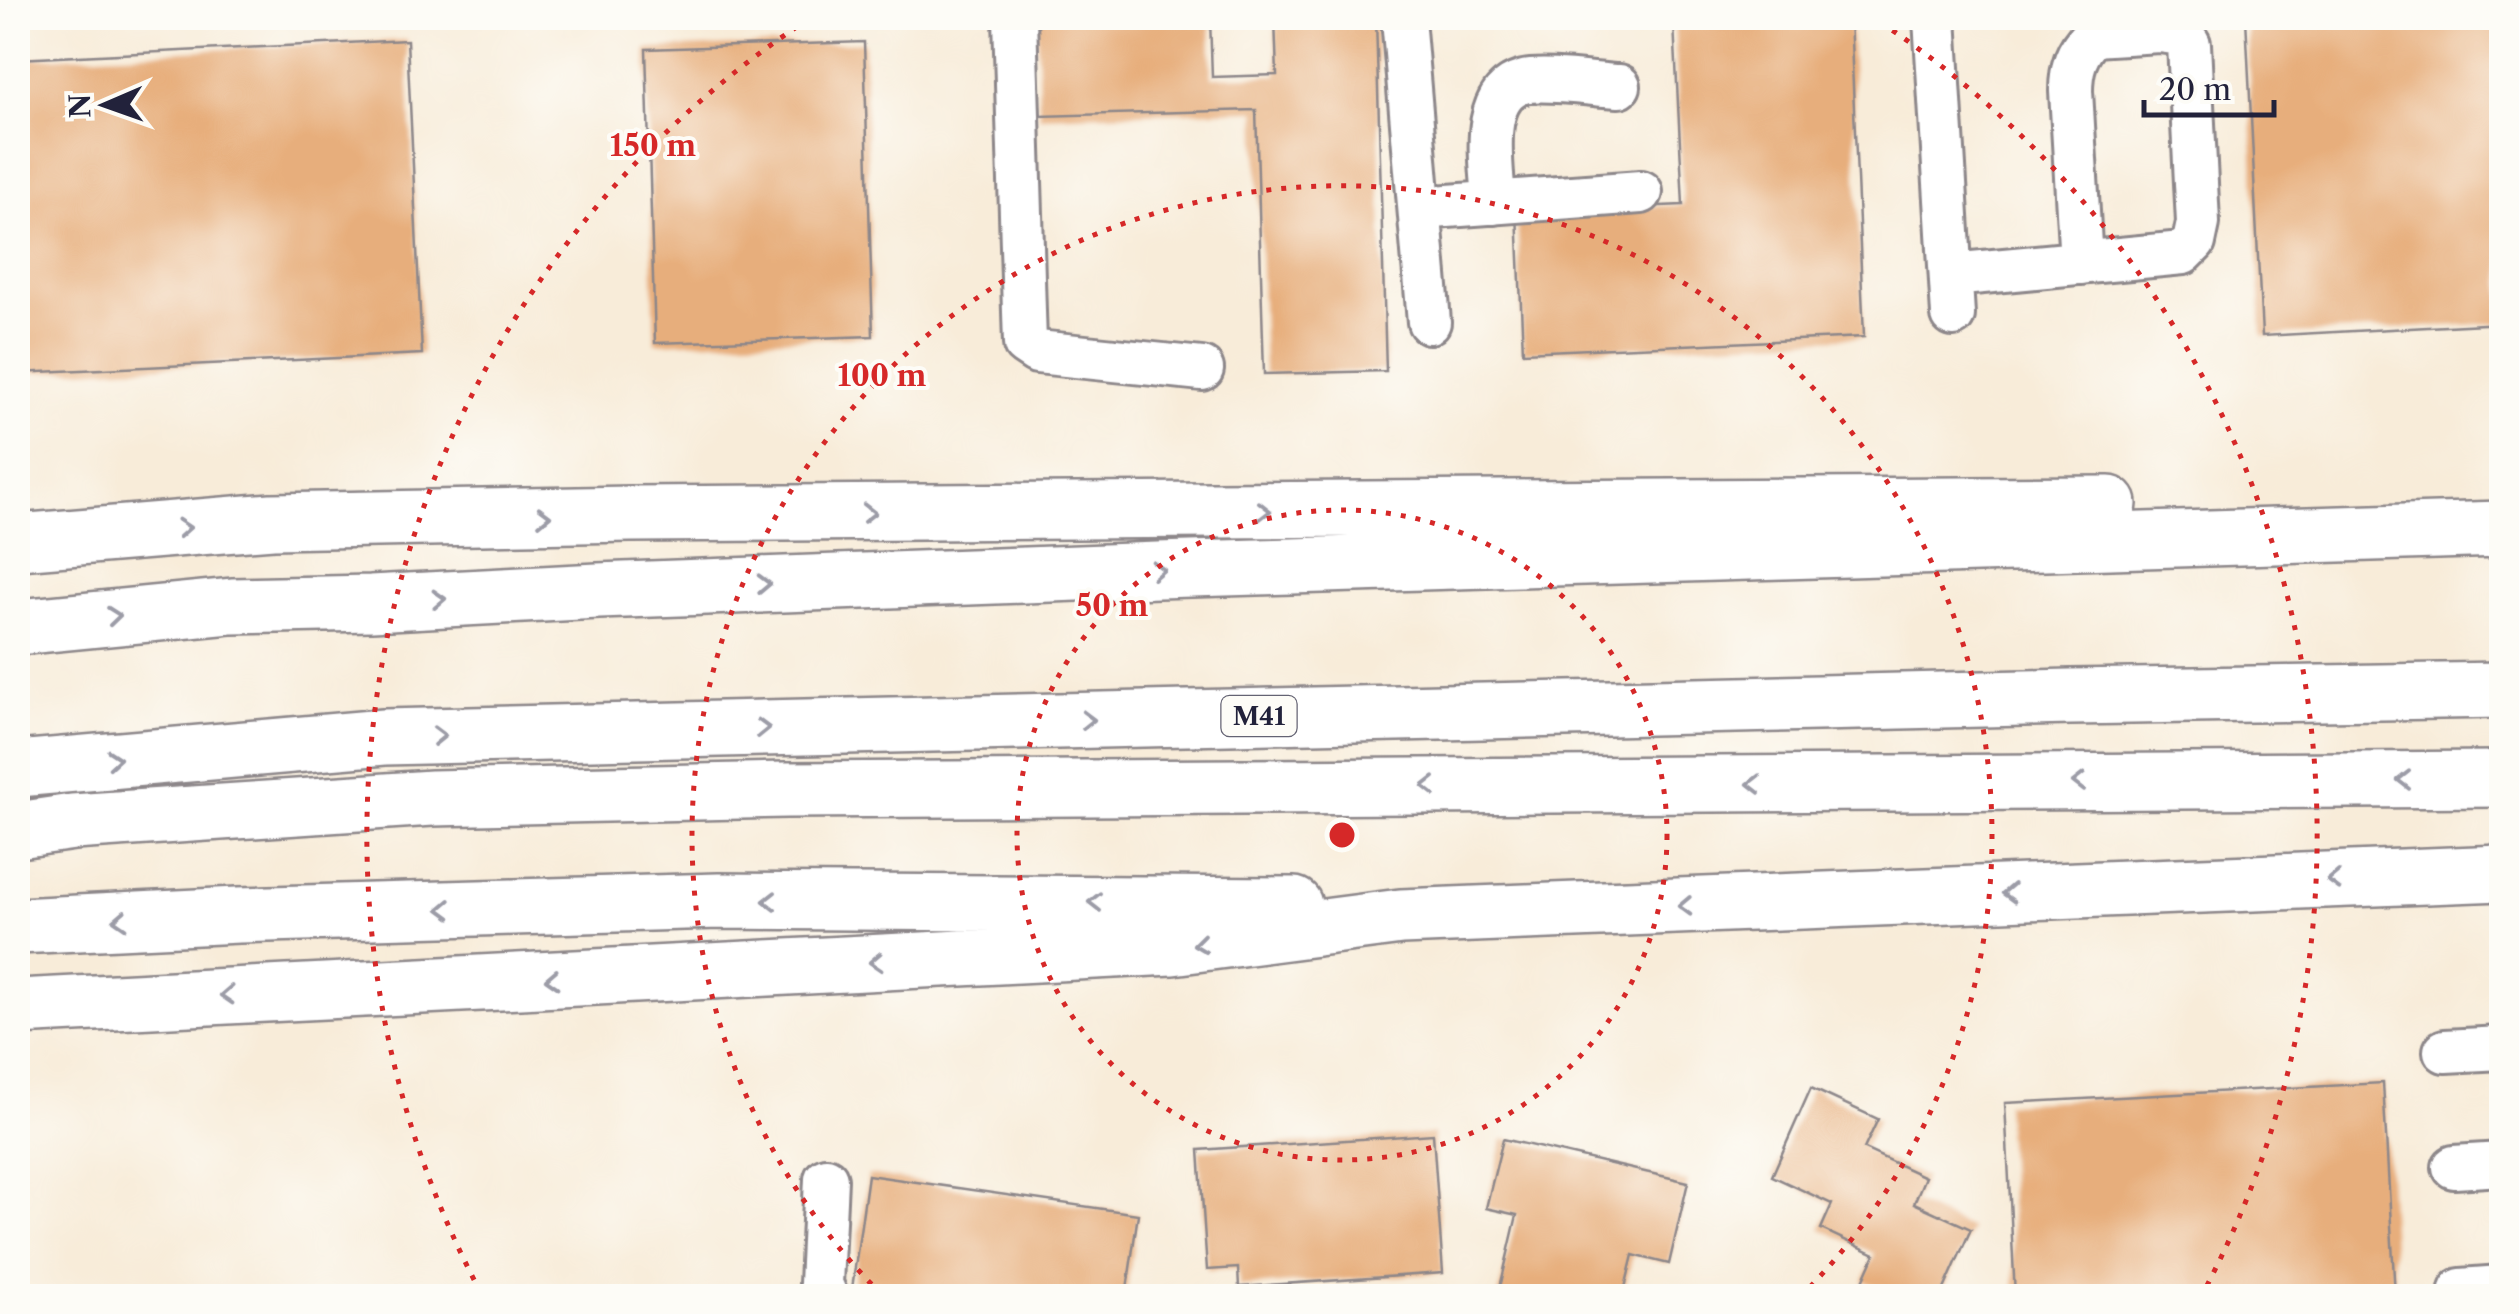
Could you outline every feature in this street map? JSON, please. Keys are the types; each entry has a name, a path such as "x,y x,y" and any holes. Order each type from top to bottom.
{"highway":[{"path":"18,542 272,522 611,514 2191,503 2496,530"},
{"path":"18,626 232,606 618,590 2496,530"},
{"name":"M41","path":"18,769 384,737 2502,690"},
{"path":"18,830 74,822 432,798 786,790 2502,779"},
{"path":"18,1007 1172,948 1401,918 2502,873"},
{"path":"18,926 238,914 719,901 1264,903 1401,918"}],"lane":[{"path":"1015,18 1025,344 1037,352 1202,370"},
{"path":"1404,18 1429,322"},
{"path":"1935,18 1952,295 2082,262 2183,253 2194,242 2198,222 2189,44 2182,34 2159,31 2093,35 2076,56 2071,91 2082,262"},
{"path":"1494,202 1492,123 1496,106 1508,91 1525,82 1619,86"},
{"path":"1420,208 1641,192"},
{"path":"2445,1052 2502,1048"},
{"path":"2454,1167 2502,1164"},
{"path":"826,1179 822,1284 826,1296"}],"building":[{"path":"1037,18 1210,18 1212,77 1277,75 1275,19 1376,18 1386,371 1264,374 1256,110 1039,116"},
{"path":"1850,18 1864,337 1523,352 1517,212 1683,205 1674,23"},
{"path":"2246,18 2502,18 2502,323 2262,336"},
{"path":"407,40 422,354 18,373 18,59"},
{"path":"864,42 873,336 655,343 646,49"},
{"path":"2383,1083 2395,1296 2015,1296 2005,1103"},
{"path":"1811,1088 1878,1119 1864,1149 1925,1177 1914,1203 1971,1229 1941,1296 1898,1296 1863,1281 1875,1254 1821,1229 1832,1204 1772,1176"},
{"path":"1433,1134 1443,1273 1239,1287 1238,1268 1207,1270 1199,1150"},
{"path":"1503,1139 1688,1182 1669,1264 1633,1255 1623,1296 1498,1296 1517,1215 1486,1208"},
{"path":"868,1175 1138,1214 1126,1296 851,1296"}]}
